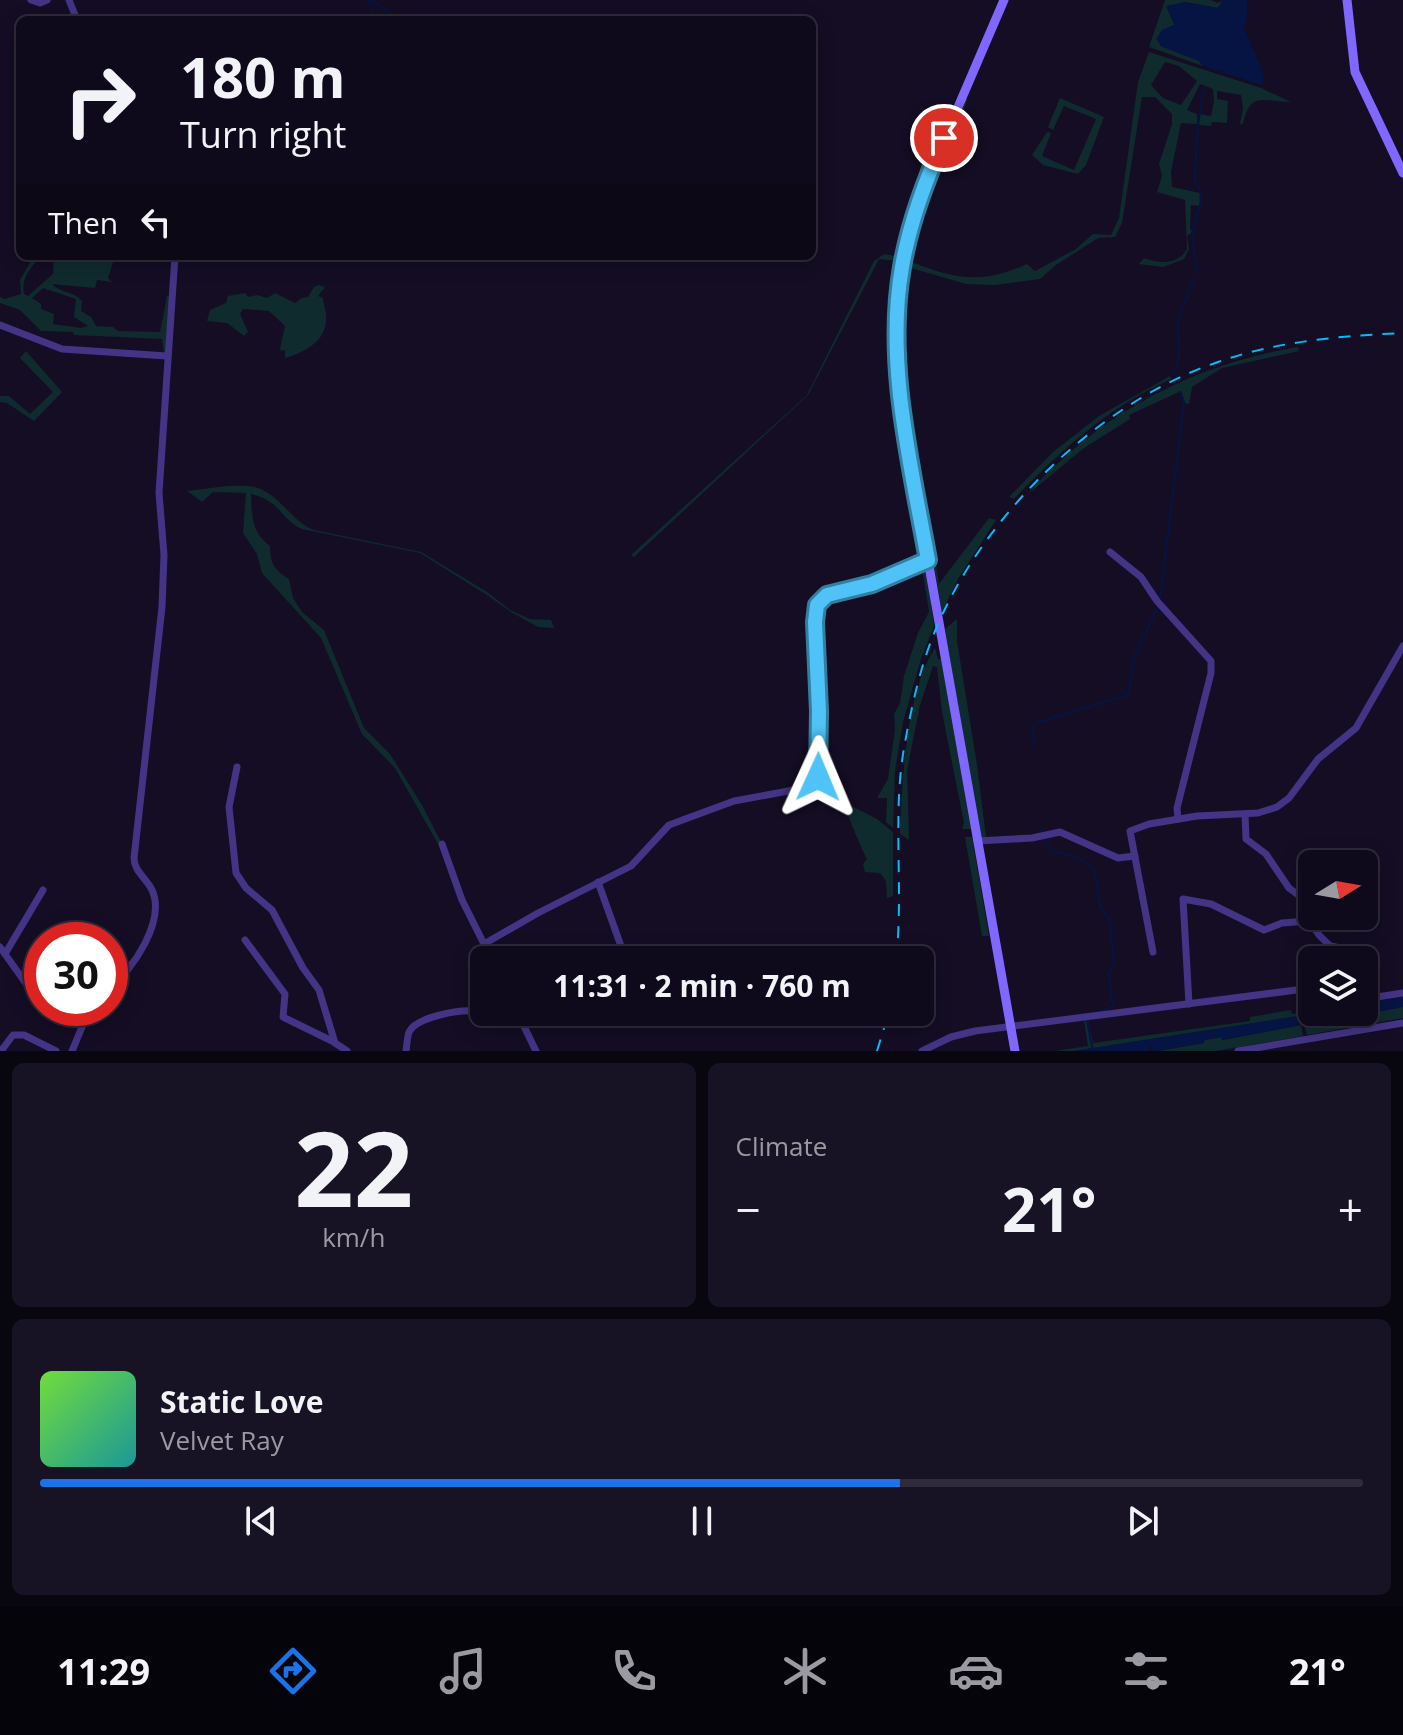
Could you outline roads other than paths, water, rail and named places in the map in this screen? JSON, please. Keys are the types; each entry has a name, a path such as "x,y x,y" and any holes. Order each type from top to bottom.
{"main road":[{"path":"1004,0 925,184 909,233 902,267 898,326 900,386 935,607 1015,1051"},
{"path":"1347,0 1355,72 1403,173"}],"street":[{"path":"31,0 40,3 47,0"},
{"path":"128,970 147,939 155,901 134,858 162,607 164,555 159,493 175,260"},
{"path":"0,325 62,349 167,356"},
{"path":"1110,552 1141,577 1157,601 1211,661 1211,673 1177,808 1178,819"},
{"path":"442,844 462,900 484,944 631,866 669,825 734,801 810,787 818,777 819,766 817,605 827,595 872,584 928,560"},
{"path":"1153,952 1130,831 1178,819 1268,810 1283,803 1318,759 1356,728 1403,646"},
{"path":"237,767 229,807 236,873 246,888 272,910 303,968 319,990 335,1043"},
{"path":"1245,814 1246,839 1266,854 1289,888 1298,895"},
{"path":"977,841 1032,838 1060,832 1118,858 1135,856"},
{"path":"598,882 621,946"},
{"path":"24,981 3,950 43,890"},
{"path":"1189,1004 1183,899 1211,904 1264,930 1282,923 1298,922"},
{"path":"1317,930 1330,946"},
{"path":"245,940 285,994 283,1017 347,1051"},
{"path":"922,1051 951,1037 1011,1027 1298,990"},
{"path":"1378,997 1403,993"},
{"path":"406,1051 409,1033 418,1022 470,1011"},
{"path":"1238,1051 1403,1023"},
{"path":"72,1051 83,1026"},
{"path":"524,1026 536,1051"},
{"path":"1,1051 13,1035 21,1034 56,1051"}],"waterway":[{"path":"369,0 374,16"},
{"path":"371,0 394,16"},
{"path":"1196,271 1193,236 1201,201 1195,182 1196,158 1205,86"},
{"path":"1173,375 1179,355 1178,319 1195,276"},
{"path":"1160,600 1184,403 1181,392"},
{"path":"1034,744 1033,726 1040,722 1128,695 1135,655 1158,607"},
{"path":"1039,826 1041,831"},
{"path":"1045,839 1053,851 1081,859 1094,871 1101,909 1110,920 1114,966 1109,974 1113,1006 1100,1012"},
{"path":"1087,1021 1093,1051"}],"railway":[{"path":"897,946 899,801 916,688 935,631 956,588 1014,505 1089,434 1130,405 1174,380 1218,362 1286,344 1403,333"},
{"path":"877,1051 885,1026"}]}
